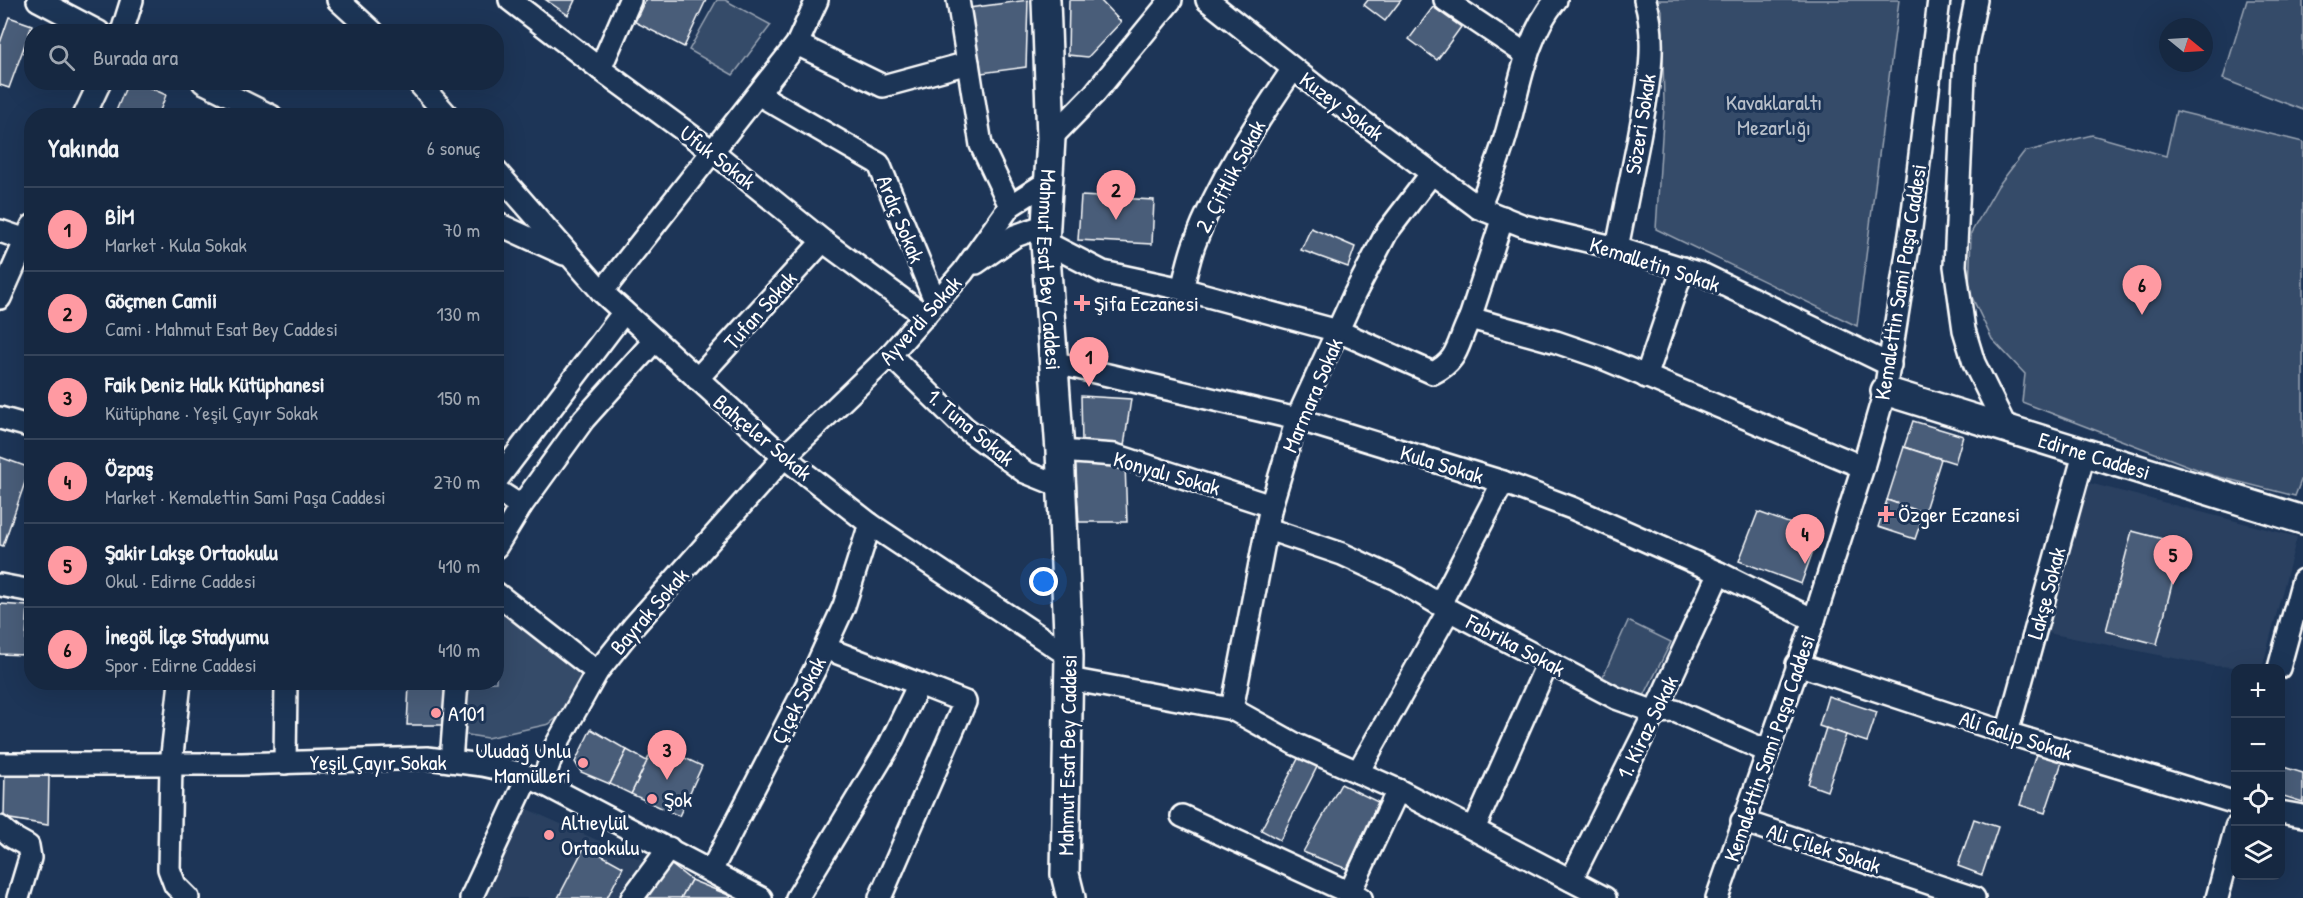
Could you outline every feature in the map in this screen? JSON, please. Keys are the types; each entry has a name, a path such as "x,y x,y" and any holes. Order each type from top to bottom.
{"street":[{"path":"38,0 84,24"},
{"path":"124,24 132,0"},
{"path":"338,0 364,24"},
{"name":"Ufuk Sokak","path":"510,0 712,151 823,241 930,310"},
{"path":"600,69 630,0"},
{"path":"602,292 797,44 817,0"},
{"path":"958,0 981,145 1010,206"},
{"name":"Mahmut Esat Bey Caddesi","path":"1046,0 1051,138 1045,234 1052,362 1060,451 1069,668 1065,874 1071,898"},
{"path":"1051,138 1094,94 1171,0"},
{"name":"Kuzey Sokak","path":"1207,0 1293,69 1479,208"},
{"path":"1445,0 1527,55"},
{"path":"1479,208 1505,139 1527,55 1544,14 1556,0"},
{"name":"Sözeri Sokak","path":"1617,248 1647,94 1651,34 1650,16 1645,0"},
{"name":"Kemalettin Sami Paşa Caddesi","path":"1717,898 1814,620 1885,391 1911,228 1939,0"},
{"path":"1976,0 1965,55 1955,266 1959,301 1974,363 2007,430"},
{"path":"797,44 884,86 968,63"},
{"name":"2. Çiftlik Sokak","path":"1182,289 1194,246 1215,196 1239,151 1293,69"},
{"path":"88,108 96,90"},
{"path":"219,90 255,108"},
{"path":"425,90 441,108"},
{"name":"Ardıç Sokak","path":"758,94 879,164 930,310"},
{"name":"Marmara Sokak","path":"1232,710 1271,506 1297,419 1354,295 1387,232 1432,173"},
{"name":"Bahçeler Sokak","path":"504,180 602,292 784,457 870,524 1069,668"},
{"name":"Ayverdi Sokak","path":"784,457 890,355 963,272 1010,206 1049,181"},
{"name":"Kemalletin Sokak","path":"1479,208 1524,226 1617,248 1704,275 1890,365"},
{"path":"963,272 1016,236 1045,234 1103,272 1182,289 1338,331 1433,373 1446,367 1453,358 1470,318 1503,217"},
{"path":"504,227 572,257"},
{"path":"0,231 24,235"},
{"name":"Tufan Sokak","path":"697,380 823,241"},
{"path":"0,298 24,247"},
{"path":"1646,377 1683,268"},
{"path":"504,470 624,312"},
{"path":"1470,318 1600,357 1863,467"},
{"path":"504,534 521,506 584,418 655,340"},
{"name":"1. Tuna Sokak","path":"890,355 964,428 1025,472 1060,486"},
{"name":"Kula Sokak","path":"1052,362 1297,419 1503,482 1572,508 1719,573 1814,620"},
{"name":"Edirne Caddesi","path":"1885,391 2303,520"},
{"path":"0,418 24,425"},
{"name":"Konyalı Sokak","path":"1060,451 1115,455 1271,506"},
{"name":"Lakşe Sokak","path":"2007,733 2084,454"},
{"name":"Bayrak Sokak","path":"471,898 597,672 633,627 784,457"},
{"path":"1358,772 1444,607 1503,482"},
{"path":"504,495 521,506"},
{"name":"Çiçek Sokak","path":"711,871 825,648 844,606 870,524"},
{"name":"Fabrika Sokak","path":"1268,529 1342,554 1396,579 1616,698 1655,712 1675,711 1767,751"},
{"name":"1. Kiraz Sokak","path":"1572,880 1655,712 1719,573"},
{"path":"2280,664 2303,580"},
{"path":"0,585 24,590"},
{"path":"504,598 597,672"},
{"path":"825,648 965,702 880,898"},
{"path":"1474,829 1548,662"},
{"name":"Ali Galip Sokak","path":"1797,664 2007,733 2231,802"},
{"path":"1069,668 1232,710 1296,744 1398,790 1605,898"},
{"path":"797,898 890,746 919,684"},
{"path":"179,690 171,764 169,869 175,885 188,898"},
{"path":"285,763 286,690"},
{"path":"451,761 457,690"},
{"name":"Yeşil Çayır Sokak","path":"0,764 285,763 427,758 491,767 519,773 669,848 761,898"},
{"path":"1182,816 1356,895 1398,790"},
{"path":"2285,813 2303,816"},
{"name":"Ali Çilek Sokak","path":"1742,821 1974,898"},
{"path":"0,827 28,846 30,858 18,898"},
{"path":"2217,898 2231,843"},
{"path":"632,898 669,848"}],"shaded area":[{"path":"2089,483 2297,537 2263,664 2214,666 2048,633"},
{"name":"Altıeylül Ortaokulu","path":"527,809 642,860 639,875 621,898 484,898"}],"green space":[{"path":"717,0 725,0 771,25 733,75 689,50"},
{"name":"Kavaklaraltı Mezarlığı","path":"1653,0 1899,0 1857,326 1656,229 1664,106 1662,10"},
{"path":"2247,0 2303,0 2303,110 2223,79"},
{"path":"2176,111 2303,142 2303,475 2295,496 2212,475 2022,402 2025,374 1992,339 1969,291 1971,233 1998,186 2024,152 2092,135 2166,156"},
{"path":"504,610 581,675 581,685 569,708 549,724 487,738 462,734 465,690 504,690"},
{"path":"1628,621 1671,642 1642,700 1600,683"}],"building":[{"path":"546,0 575,0 568,15"},
{"path":"645,0 706,0 684,47 635,22"},
{"path":"1028,0 1026,67 974,74 969,8"},
{"path":"1069,0 1100,0 1121,22 1088,57 1068,55"},
{"path":"1368,0 1401,0 1385,21 1364,5"},
{"path":"1433,7 1461,27 1437,60 1409,39"},
{"path":"9,17 29,24 24,24 24,47 9,88 0,85 0,43"},
{"path":"125,90 155,90 166,95 161,108 117,108"},
{"path":"1081,196 1154,200 1152,244 1078,240"},
{"path":"1311,228 1355,247 1348,267 1301,250"},
{"path":"1081,396 1131,399 1124,446 1082,443"},
{"path":"1913,421 1963,436 1955,463 1904,447"},
{"path":"1904,447 1941,459 1924,513 1887,500"},
{"path":"0,457 24,466 24,485 3,546 0,545"},
{"path":"1075,462 1125,463 1127,522 1079,522"},
{"path":"1887,500 1924,513 1915,539 1878,527"},
{"path":"1758,512 1819,534 1801,584 1739,561"},
{"path":"2132,531 2182,544 2157,644 2106,631"},
{"path":"0,604 24,606 24,655 0,654"},
{"path":"409,690 447,690 445,725 407,725"},
{"path":"1828,696 1877,712 1867,742 1819,726"},
{"path":"1826,728 1846,735 1827,791 1808,784"},
{"path":"591,729 627,750 610,784 581,772 575,762"},
{"path":"655,744 702,766 679,816 631,794"},
{"path":"627,750 647,761 631,794 610,784"},
{"path":"2037,751 2063,759 2045,813 2020,805"},
{"path":"1299,757 1317,767 1280,840 1261,830"},
{"path":"2285,768 2303,773 2303,802 2285,797"},
{"path":"5,772 49,775 48,825 4,818"},
{"path":"1341,784 1378,802 1347,869 1303,852"},
{"path":"1974,819 1998,827 1982,875 1958,866"},
{"path":"585,846 623,867 607,898 558,898"},
{"path":"669,863 691,880 681,898 644,898"},
{"path":"691,880 731,896 730,898 681,898"}],"place":[{"name":"Göçmen Camii","path":"1116,220"},
{"name":"Şifa Eczanesi","path":"1082,303"},
{"name":"İnegöl İlçe Stadyumu","path":"2142,315"},
{"name":"BİM","path":"1089,387"},
{"name":"Özger Eczanesi","path":"1886,514"},
{"name":"Özpaş","path":"1805,564"},
{"name":"Şakir Lakşe Ortaokulu","path":"2173,585"},
{"name":"A101","path":"436,713"},
{"name":"Uludağ Unlu Mamülleri","path":"583,763"},
{"name":"Faik Deniz Halk Kütüphanesi","path":"667,780"},
{"name":"Şok","path":"652,799"},
{"name":"Altıeylül Ortaokulu","path":"549,835"}]}
